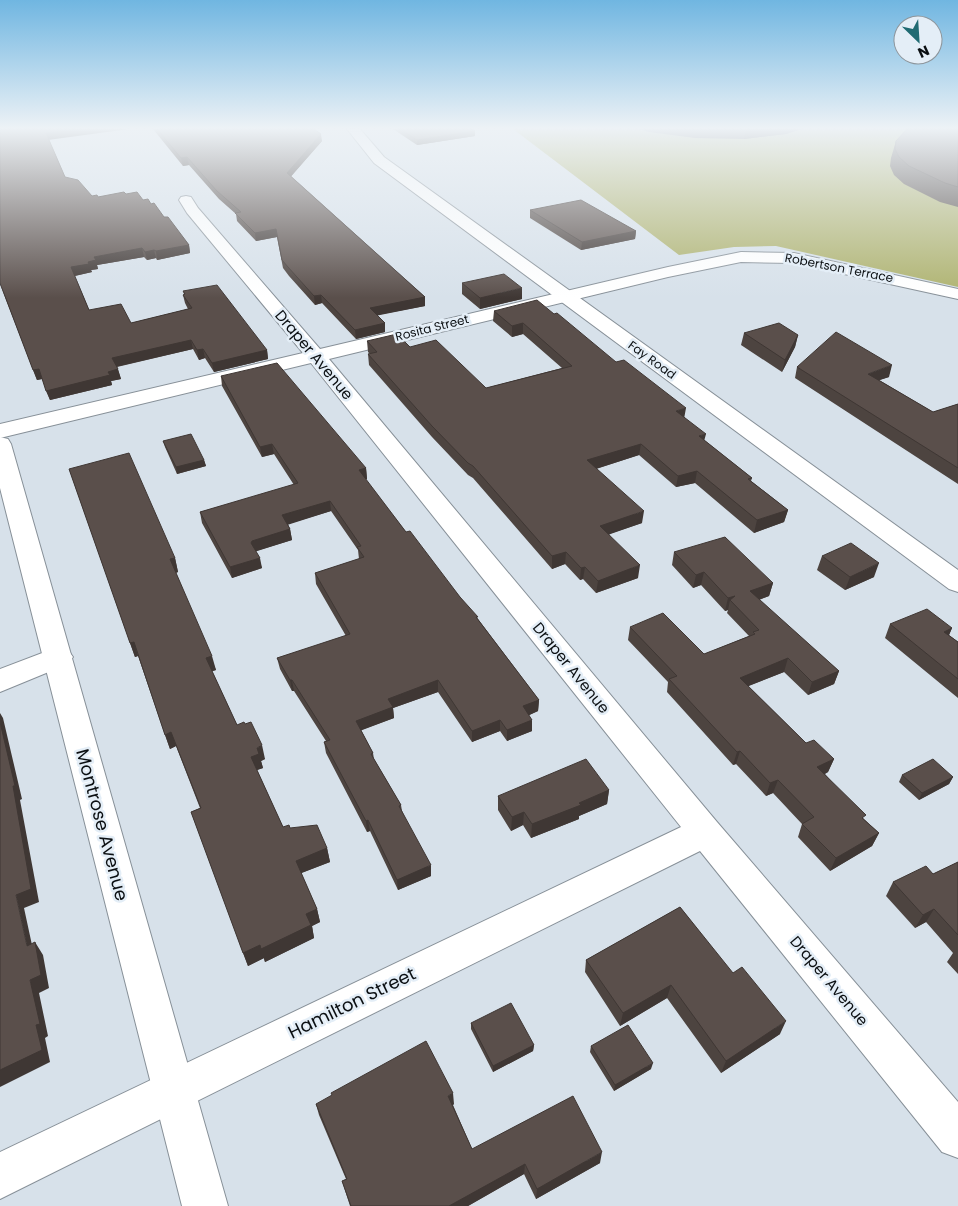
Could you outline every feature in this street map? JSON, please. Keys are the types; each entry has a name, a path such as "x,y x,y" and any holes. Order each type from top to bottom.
{"street":[{"name":"Fay Road","path":"414,185 958,583"},
{"name":"Draper Avenue","path":"186,200 192,210 316,356 705,832 958,1136"},
{"name":"Robertson Terrace","path":"689,267 741,257 794,258 958,294"},
{"name":"Rosita Street","path":"0,431 689,267"},
{"name":"Montrose Avenue","path":"0,444 172,1091 205,1206"},
{"path":"0,681 58,657"},
{"name":"Hamilton Street","path":"0,1176 705,832"}],"green space":[{"path":"587,185 958,185 958,287 776,246 734,247 679,255"}],"building":[{"path":"0,185 83,185 92,196 97,195 98,197 124,192 126,194 137,192 143,200 148,199 151,204 154,203 164,217 168,217 189,245 145,252 142,248 94,257 96,260 88,262 89,264 71,267 89,310 121,304 131,323 192,308 183,295 185,294 183,291 217,285 267,350 212,363 203,349 197,350 191,340 112,358 118,369 108,372 110,375 46,391 39,369 33,370 0,283"},
{"path":"212,185 301,185 425,297 370,308 385,323 355,330 321,295 314,296 282,260 276,229 255,233 235,213 241,212"},
{"path":"581,200 636,231 582,242 530,210"},
{"path":"504,274 522,288 480,298 462,283"},
{"path":"537,300 554,314 557,313 616,362 624,360 686,408 676,411 706,434 699,436 752,478 748,479 788,510 757,520 697,471 678,476 641,444 587,460 644,511 600,526 640,565 598,581 585,567 581,568 566,552 552,556 473,466 432,426 368,354 377,352 367,341 397,334 410,347 436,340 486,388 572,366 523,323 512,326 494,311"},
{"path":"779,323 798,335 785,360 744,333"},
{"path":"836,332 892,365 868,374 933,412 958,404 958,468 797,367"},
{"path":"277,363 366,468 359,470 406,532 410,531 460,597 478,617 476,617 539,700 523,706 532,720 507,730 500,720 472,731 438,680 388,699 393,707 356,721 373,753 371,754 401,805 399,806 431,865 397,880 368,820 366,821 324,742 330,740 277,658 350,634 315,573 364,557 357,547 361,546 330,501 282,515 290,529 252,541 251,543 260,558 230,567 200,512 298,483 272,444 260,447 221,376"},
{"path":"191,434 204,460 176,467 163,441"},
{"path":"129,453 175,558 170,559 212,656 206,658 237,725 251,722 262,745 257,748 259,754 251,757 283,827 289,825 290,828 317,825 327,848 296,861 317,909 306,914 311,925 261,949 260,945 243,953 191,812 201,808 171,732 165,735 134,642 130,643 69,469"},
{"path":"725,537 773,583 750,591 839,671 812,682 788,658 740,678 806,743 814,740 834,759 817,767 866,815 862,818 879,833 836,858 802,824 814,817 778,780 770,783 740,751 737,752 669,679 677,676 630,627 663,613 704,654 755,634 753,632 759,630 730,600 735,596 728,598 704,572 696,575 674,552"},
{"path":"851,543 879,563 850,577 822,556"},
{"path":"927,609 952,628 944,632 958,642 958,679 890,624"},
{"path":"0,722 15,786 13,786 31,889 16,895 27,946 35,942 41,975 30,980 40,1024 36,1025 42,1050 0,1070"},
{"path":"586,759 609,790 579,803 581,805 532,824 524,812 512,817 498,796"},
{"path":"933,759 953,777 922,793 902,775"},
{"path":"958,862 958,935 934,909 923,915 893,882 926,866 933,874"},
{"path":"680,907 733,973 742,967 786,1021 726,1061 671,985 623,1013 586,960"},
{"path":"511,1003 534,1045 493,1066 471,1023"},
{"path":"628,1025 653,1063 615,1085 591,1046"},
{"path":"426,1041 453,1093 448,1096 472,1149 573,1096 602,1152 537,1189 525,1164 449,1206 351,1206 342,1181 347,1179 316,1104 332,1095 331,1093"}]}
